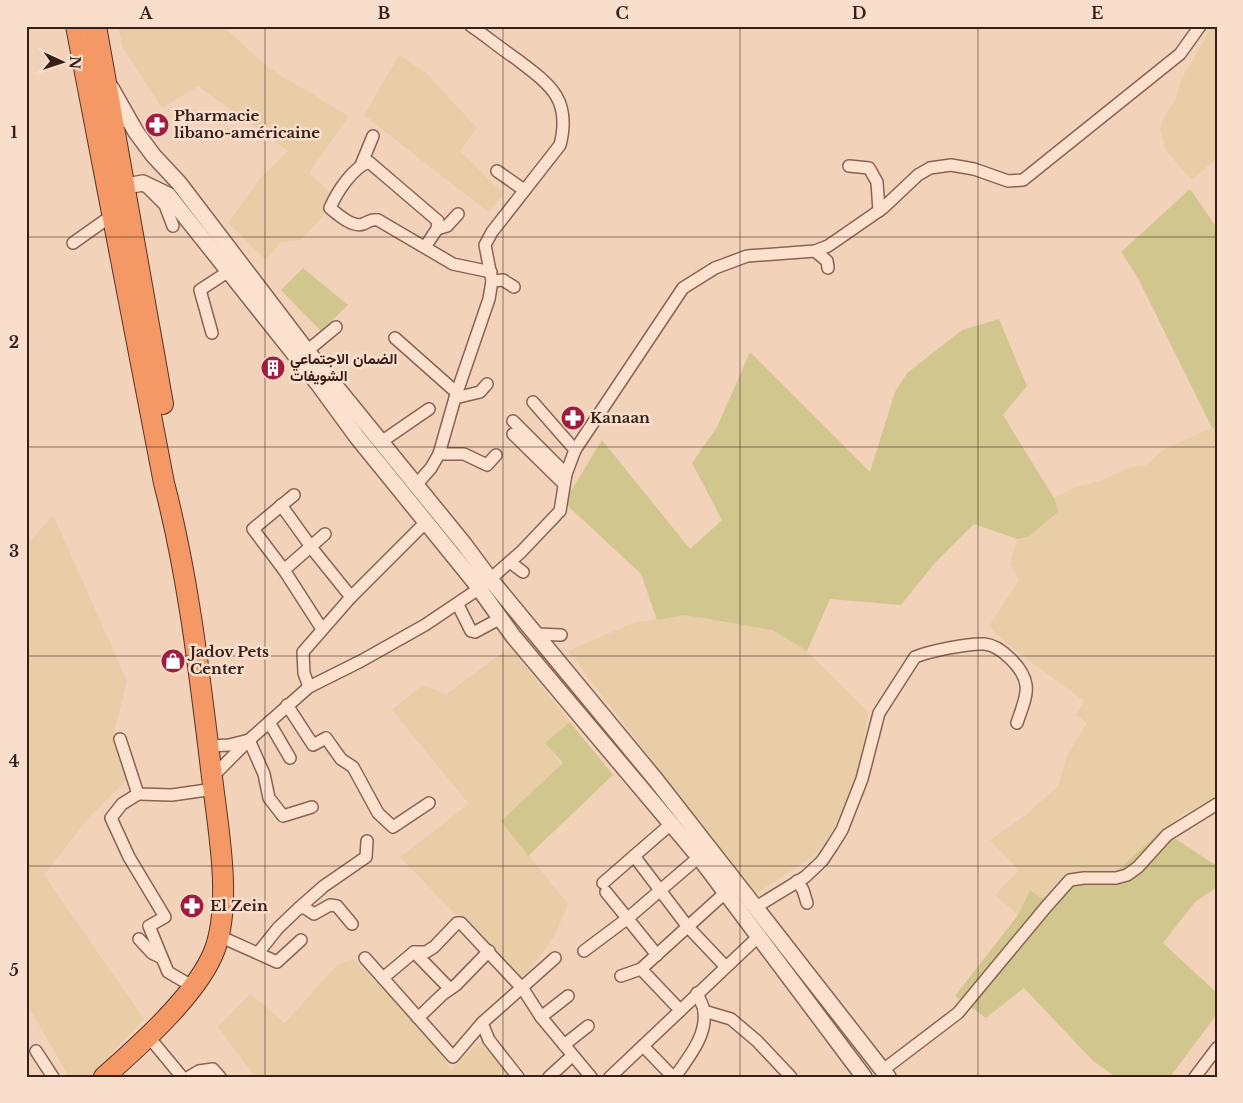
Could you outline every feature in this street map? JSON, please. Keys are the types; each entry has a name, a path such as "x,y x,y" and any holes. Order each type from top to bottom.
{"highway":[{"path":"76,26 114,214 162,473 177,532 209,746 223,901 219,936 207,966 148,1036 104,1077"},
{"path":"96,26 107,82 135,184 176,486 177,532"}],"street":[{"path":"416,484 431,468 439,454 456,396 489,299 491,277 485,245 492,232 560,145 564,128 561,106 548,84 471,26"},
{"path":"192,986 168,972 160,957 149,926 165,917 129,857 111,818 122,804 138,794 172,795 213,783 249,740 309,687 361,661 458,604 510,562 560,511 565,479 574,450 683,288 715,268 748,256 815,251 828,246 879,211 918,175 939,165 964,166 1008,181 1023,180 1180,54 1200,26"},
{"path":"107,82 136,132 154,156 180,183 307,351 416,484 485,584 499,618 672,823 760,934 864,1077"},
{"path":"372,136 361,165 335,197 330,208 356,224 362,225 371,219 378,220 453,264 504,280 514,286"},
{"path":"361,165 369,162 438,221 437,229 425,247"},
{"path":"848,166 869,168 876,182 879,211"},
{"path":"497,171 524,190"},
{"path":"135,184 165,205 173,226"},
{"path":"135,184 168,195 357,438 426,522 485,584 538,634 886,1073 958,1013 1070,880 1116,878 1127,875 1138,867 1166,835 1217,804"},
{"path":"73,244 114,214"},
{"path":"437,229 447,226 458,214"},
{"path":"815,251 827,261 828,268"},
{"path":"212,333 200,290 229,271"},
{"path":"307,351 336,327"},
{"path":"395,338 456,396"},
{"path":"456,396 480,392 487,384"},
{"path":"533,402 574,450"},
{"path":"381,442 429,409"},
{"path":"513,421 565,479"},
{"path":"513,434 565,479"},
{"path":"439,454 464,454 487,465 496,456"},
{"path":"294,495 253,530 284,570 322,629"},
{"path":"281,505 311,547 351,597"},
{"path":"309,687 304,673 303,652 351,597 426,522"},
{"path":"284,570 325,534"},
{"path":"510,562 523,572"},
{"path":"458,604 471,631 475,632 499,618"},
{"path":"538,634 561,635"},
{"path":"756,907 797,881 822,861 842,830 862,779 879,713 916,657 949,649 983,644 991,645 1016,662 1027,686 1017,723"},
{"path":"288,705 313,745 326,738 341,759 353,766 378,813 393,826 429,803"},
{"path":"269,722 290,758"},
{"path":"120,739 138,794"},
{"path":"209,746 229,745 249,740"},
{"path":"249,740 264,774 269,798 283,816 312,807"},
{"path":"657,955 605,888 634,856 672,823"},
{"path":"258,953 283,922 324,886 366,857 367,841"},
{"path":"634,856 688,927 725,966"},
{"path":"584,951 628,918 699,857"},
{"path":"797,881 803,890 807,903"},
{"path":"621,976 641,969 726,892"},
{"path":"299,908 305,908 314,914 330,904 337,906 352,924"},
{"path":"383,978 414,952 426,952 459,922 489,951 522,989 541,1017 591,1077"},
{"path":"610,1077 760,934"},
{"path":"219,936 277,962 301,940"},
{"path":"139,939 152,953 160,957"},
{"path":"418,1018 489,951"},
{"path":"414,952 450,989"},
{"path":"365,958 452,1057 482,1023 555,958"},
{"path":"641,969 680,1010"},
{"path":"642,1047 674,1077 697,1043 703,1026 704,1011 697,993"},
{"path":"541,1017 568,996"},
{"path":"704,1011 731,1019 757,1041 791,1077"},
{"path":"482,1023 489,1040 518,1077"},
{"path":"564,1045 588,1026"},
{"path":"148,1036 182,1077"},
{"path":"642,1047 667,1077"},
{"path":"1195,1077 1217,1048"},
{"path":"36,1052 53,1077"},
{"path":"549,1077 572,1056"},
{"path":"189,1077 199,1071 213,1069 220,1077"}],"shaded area":[{"path":"118,26 223,26 269,68 349,116 309,173 331,194 324,215 301,240 281,242 266,260 228,223 262,176 288,151 198,86 162,108 123,48"},
{"path":"1212,26 1217,26 1217,158 1192,180 1166,151 1160,130 1165,115 1175,101 1181,80"},
{"path":"399,55 425,72 477,128 460,151 504,194 488,212 364,115"},
{"path":"1190,189 1217,228 1217,429 1212,428 1138,278 1121,252"},
{"path":"303,268 348,305 321,331 281,290"},
{"path":"999,319 1027,386 1003,415 1054,498 1058,512 1028,537 1017,539 974,524 934,564 901,605 830,599 807,651 772,630 685,615 657,620 641,574 569,507 566,499 602,440 690,549 722,520 692,463 717,427 750,352 870,472 895,392 907,373 962,330"},
{"path":"1212,428 1217,429 1217,797 1183,814 1117,871 1070,873 1046,901 1030,890 1018,915 995,895 1019,870 990,840 1023,817 1058,786 1067,755 1087,723 1076,715 1084,701 1004,642 989,626 1019,580 1010,564 1017,539 1028,537 1057,513 1054,498 1078,486 1099,481 1129,468 1146,465 1164,449"},
{"path":"53,515 127,681 114,732 129,778 89,817 44,875 144,1019 111,1054 128,1071 122,1077 69,1077 26,1002 26,546"},
{"path":"685,615 772,630 807,651 868,712 858,775 837,828 815,855 755,895 568,651 633,623"},
{"path":"510,647 570,722 545,743 565,769 501,821 568,904 554,937 528,972 518,979 400,857 469,804 392,710 422,685 447,694"},
{"path":"570,722 613,775 528,856 501,821 563,763 545,743"},
{"path":"1162,830 1217,866 1217,887 1195,902 1163,943 1217,993 1217,1014 1170,1077 1116,1077 1093,1061 1024,988 986,1018 955,996 1018,915 1030,890 1046,901 1070,873 1117,871"},
{"path":"353,959 429,1035 451,1070 482,1040 509,1077 255,1077 218,1027 250,994 285,1023 337,965"}],"place":[{"name":"Pharmacie libano-américaine","path":"157,125"},
{"name":"الضمان الاجتماعي الشويفات","path":"273,368"},
{"name":"Kanaan","path":"573,418"},
{"name":"Jadov Pets Center","path":"173,661"},
{"name":"El Zein","path":"192,906"}]}
